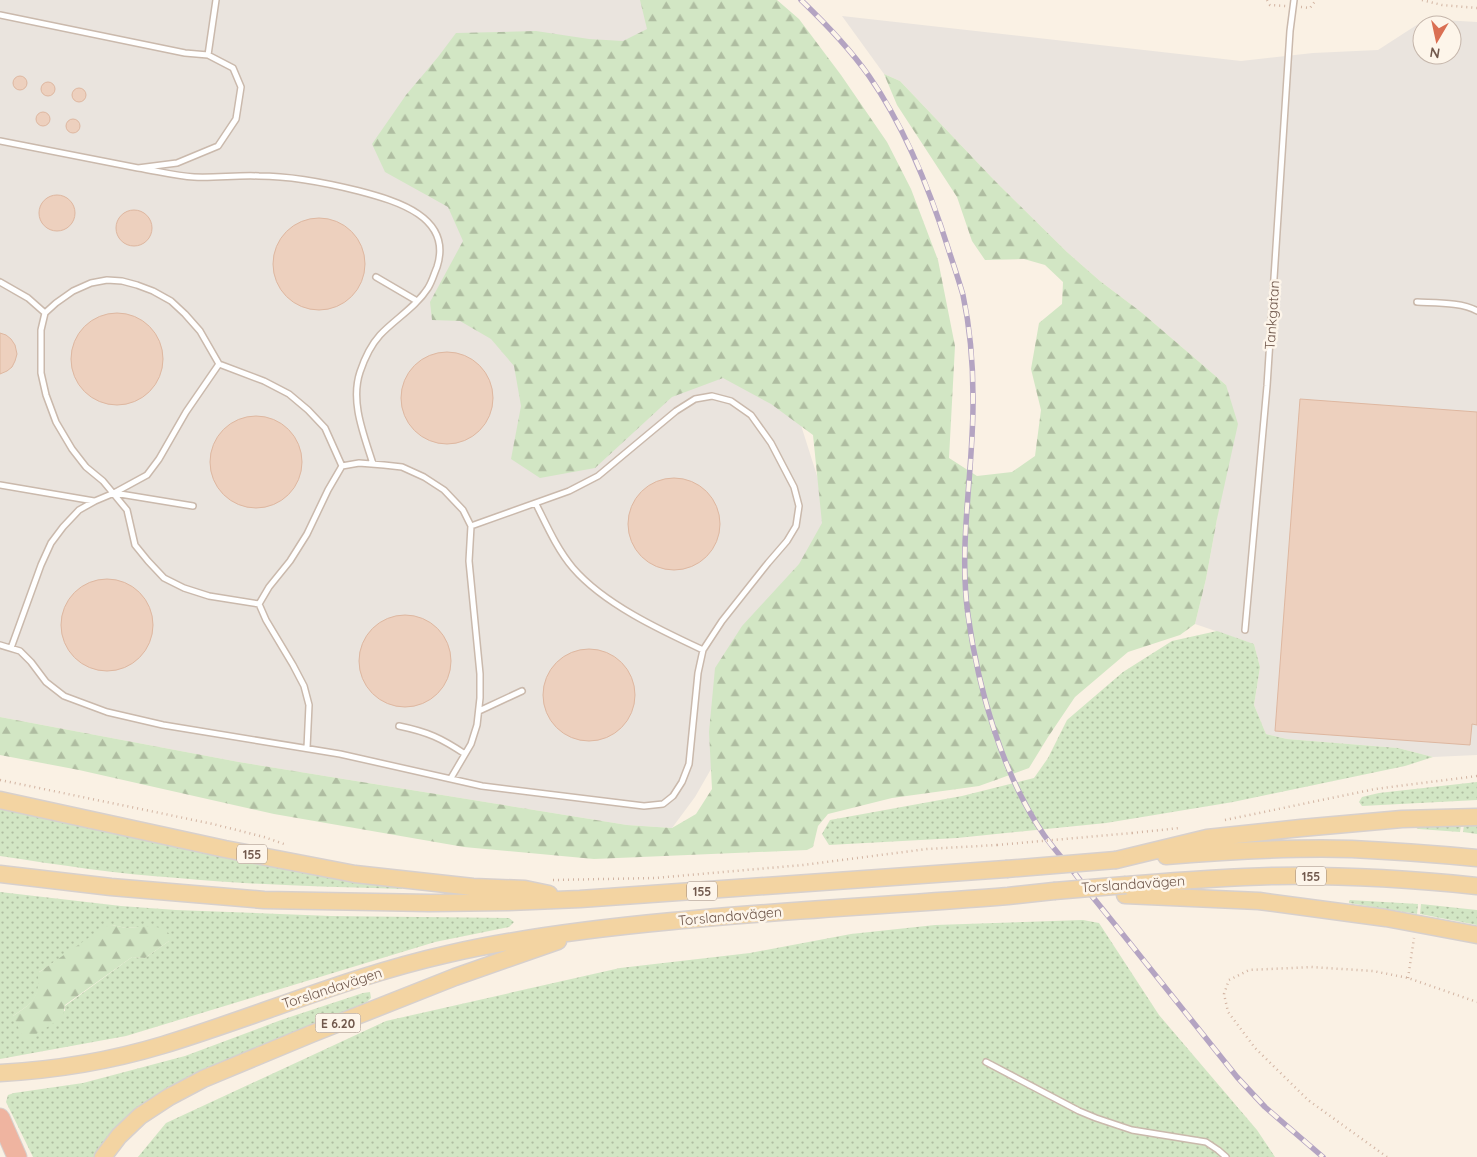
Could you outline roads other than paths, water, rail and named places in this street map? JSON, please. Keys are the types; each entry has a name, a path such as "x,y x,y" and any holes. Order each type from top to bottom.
{"highway":[{"path":"2,1122 17,1157"}],"main road":[{"name":"155","path":"0,800 225,849 355,874 473,887 525,889 580,899"},
{"path":"1116,860 1217,837 1402,819 1477,817"},
{"name":"Torslandavägen","path":"0,874 111,887 264,900 521,902 1198,854 1350,849 1477,858"},
{"name":"Torslandavägen","path":"0,1073 60,1068 162,1046 375,973 448,954 596,928 800,910 1008,896 1054,890 1126,890 1199,879 1342,876 1421,880 1477,886"},
{"path":"1126,890 1259,902 1376,917 1477,935"},
{"name":"E 6.20","path":"103,1157 119,1136 140,1116 169,1097 203,1079 455,977 596,928"}],"lane":[{"path":"208,55 216,0"},
{"name":"Tankgatan","path":"1245,630 1268,386 1290,31 1294,0"},
{"path":"0,15 185,53 208,55 233,68 241,87 236,118 218,146 177,163 138,168"},
{"path":"0,142 193,177 260,176 302,180 359,191 390,200 413,210 427,220 437,232 440,247 439,260 434,275 428,288 417,301 379,336 368,353 360,372 356,390 358,410 373,464"},
{"path":"376,277 417,301"},
{"path":"259,604 209,596 184,588 164,578 134,545 127,510 103,481 86,467 72,449 56,422 46,395 41,372 41,330 45,313 73,290 91,283 107,280 137,285 171,301 186,314 200,332 219,364 264,381 289,394 302,404 325,428 342,466"},
{"path":"0,282 28,298 45,313"},
{"path":"1417,302 1472,308 1477,311"},
{"path":"11,648 51,543 79,510 147,475 159,459 186,412 219,364"},
{"path":"0,645 20,652 31,662 46,682 64,696 107,712 163,725 307,748 482,786 644,806 663,804 673,796 682,782 689,764 698,673 703,650 722,621 787,541 796,526 799,506 794,487 771,443 751,415 731,401 712,396 694,399 668,417 598,476 569,491 536,504 471,526"},
{"path":"259,604 269,587 290,562 307,534 342,466 358,463 402,468 444,490 463,510 471,526 469,561 480,674 477,725 470,744 451,778"},
{"path":"0,484 95,501"},
{"path":"114,493 193,506"},
{"path":"536,504 553,537 573,567 595,589 622,608 670,635 703,650"},
{"path":"259,604 266,620 304,686 309,705 307,748"},
{"path":"479,711 522,691"},
{"path":"399,726 422,731 443,739 465,754"},
{"path":"986,1062 1096,1118 1132,1130 1206,1142 1226,1157"}],"railway":[{"path":"801,0 854,56 869,76 894,117 916,160 925,183 942,228 963,295 972,358 973,384 973,424 965,533 965,588 972,643 985,701 1004,758 1016,785 1044,835 1237,1077 1265,1107 1323,1157"}]}
